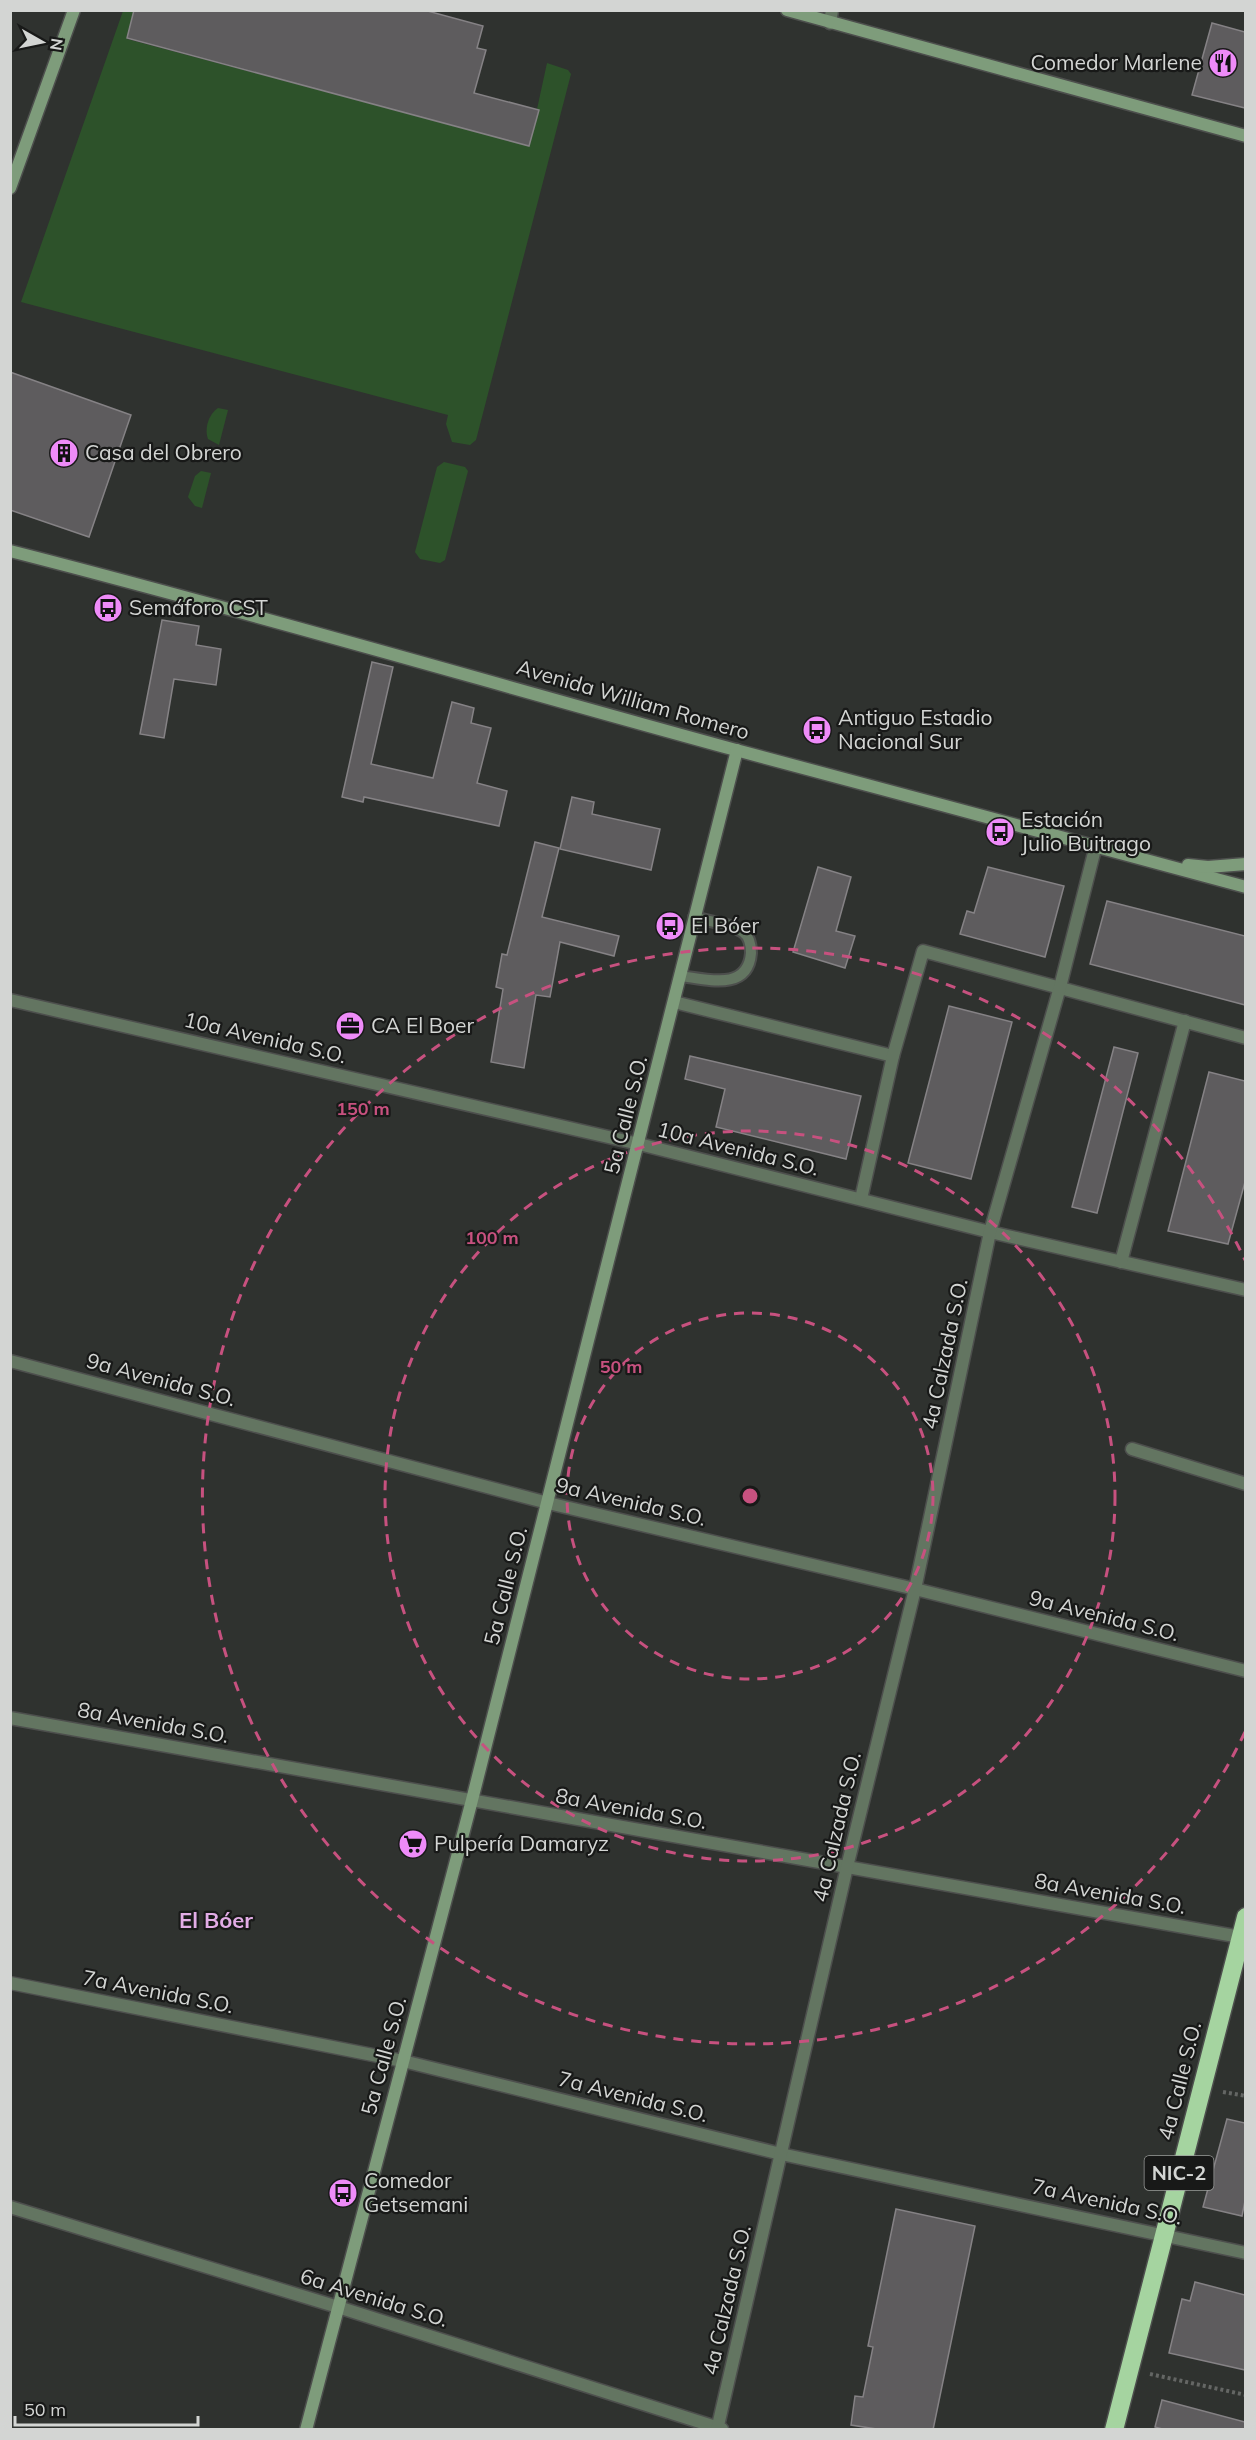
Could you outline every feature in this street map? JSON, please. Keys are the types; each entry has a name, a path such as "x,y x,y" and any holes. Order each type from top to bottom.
{"highway":[{"name":"4a Calle S.O.","path":"1114,2430 1243,1937 1245,1917"}],"street":[{"path":"11,182 74,10"},
{"path":"787,10 831,17 1245,136"},
{"name":"Avenida William Romero","path":"10,551 274,620 737,750 1245,887"},
{"name":"5a Calle S.O.","path":"306,2430 472,1800 737,750"},
{"name":"4a Calzada S.O.","path":"719,2429 847,1867 915,1589 990,1233 1060,987 1096,845"},
{"path":"1148,860 1208,867 1245,864"},
{"path":"861,1199 893,1056 923,951 1245,1038"},
{"name":"10a Avenida S.O.","path":"10,1000 639,1144 990,1233 1245,1290"},
{"path":"674,1002 893,1056"},
{"path":"1121,1262 1185,1021"},
{"name":"9a Avenida S.O.","path":"10,1361 548,1503 915,1589 1245,1671"},
{"path":"1132,1449 1245,1484"},
{"name":"8a Avenida S.O.","path":"10,1718 1243,1937"},
{"name":"7a Avenida S.O.","path":"10,1983 403,2061 781,2154 1245,2253"},
{"name":"6a Avenida S.O.","path":"10,2207 338,2307 719,2429"}],"lane":[{"path":"680,976 725,981 736,978 745,972 751,955 751,942 746,934 738,929 694,918"}],"path":[{"path":"1129,2370 1245,2395"}],"green space":[{"path":"123,11 134,11 127,39 529,146 547,63 568,70 571,74 476,440 470,445 452,442 446,424 448,415 21,302"},
{"path":"218,408 228,410 219,445 208,439 207,430 210,418"},
{"path":"444,462 465,467 468,471 445,560 440,563 420,559 415,552 437,467"},
{"path":"201,471 211,473 202,508 195,506 188,497 195,476"}],"building":[{"path":"134,10 424,10 483,26 477,48 486,50 474,93 539,110 529,146 127,38"},
{"name":"Comedor Marlene","path":"1212,23 1245,32 1245,108 1192,95"},
{"name":"Casa del Obrero","path":"10,372 131,415 89,537 10,510"},
{"path":"162,620 199,626 196,645 221,649 216,685 174,679 164,738 140,734"},
{"path":"372,662 393,667 371,764 433,778 452,702 474,708 471,723 491,728 477,783 507,791 499,826 364,797 363,802 342,797"},
{"path":"572,797 594,802 592,814 660,829 651,870 560,849"},
{"path":"535,842 559,848 542,917 619,936 614,956 560,942 550,997 536,995 524,1068 491,1062 503,989 496,987 502,954 507,955"},
{"path":"818,867 851,877 836,931 855,936 845,968 793,952"},
{"path":"988,867 1064,886 1045,957 960,934 967,911 974,913"},
{"path":"1107,901 1245,936 1245,1005 1090,964"},
{"path":"949,1006 1012,1022 971,1179 908,1163"},
{"path":"1114,1047 1138,1053 1097,1213 1072,1207"},
{"path":"690,1056 861,1096 846,1159 716,1127 725,1089 685,1079"},
{"path":"1209,1072 1245,1081 1245,1182 1228,1244 1168,1231"},
{"path":"1227,2119 1245,2123 1245,2201 1242,2216 1203,2207"},
{"path":"896,2209 975,2226 933,2430 883,2430 851,2425 855,2396 863,2397 873,2347 868,2346"},
{"path":"1195,2282 1245,2295 1245,2370 1169,2353 1182,2299 1190,2301"},
{"path":"1162,2400 1245,2422 1245,2430 1166,2430 1155,2427"}],"place":[{"name":"Comedor Marlene","path":"1223,63"},
{"name":"Casa del Obrero","path":"64,453"},
{"name":"Semáforo CST","path":"108,608"},
{"name":"Antiguo Estadio Nacional Sur","path":"817,730"},
{"name":"Estación Julio Buitrago","path":"1000,832"},
{"name":"El Bóer","path":"670,926"},
{"name":"CA El Boer","path":"350,1026"},
{"name":"Pulpería Damaryz","path":"413,1844"},
{"name":"Comedor Getsemani","path":"343,2193"}],"district":[{"name":"El Bóer","path":"216,1920"}]}
